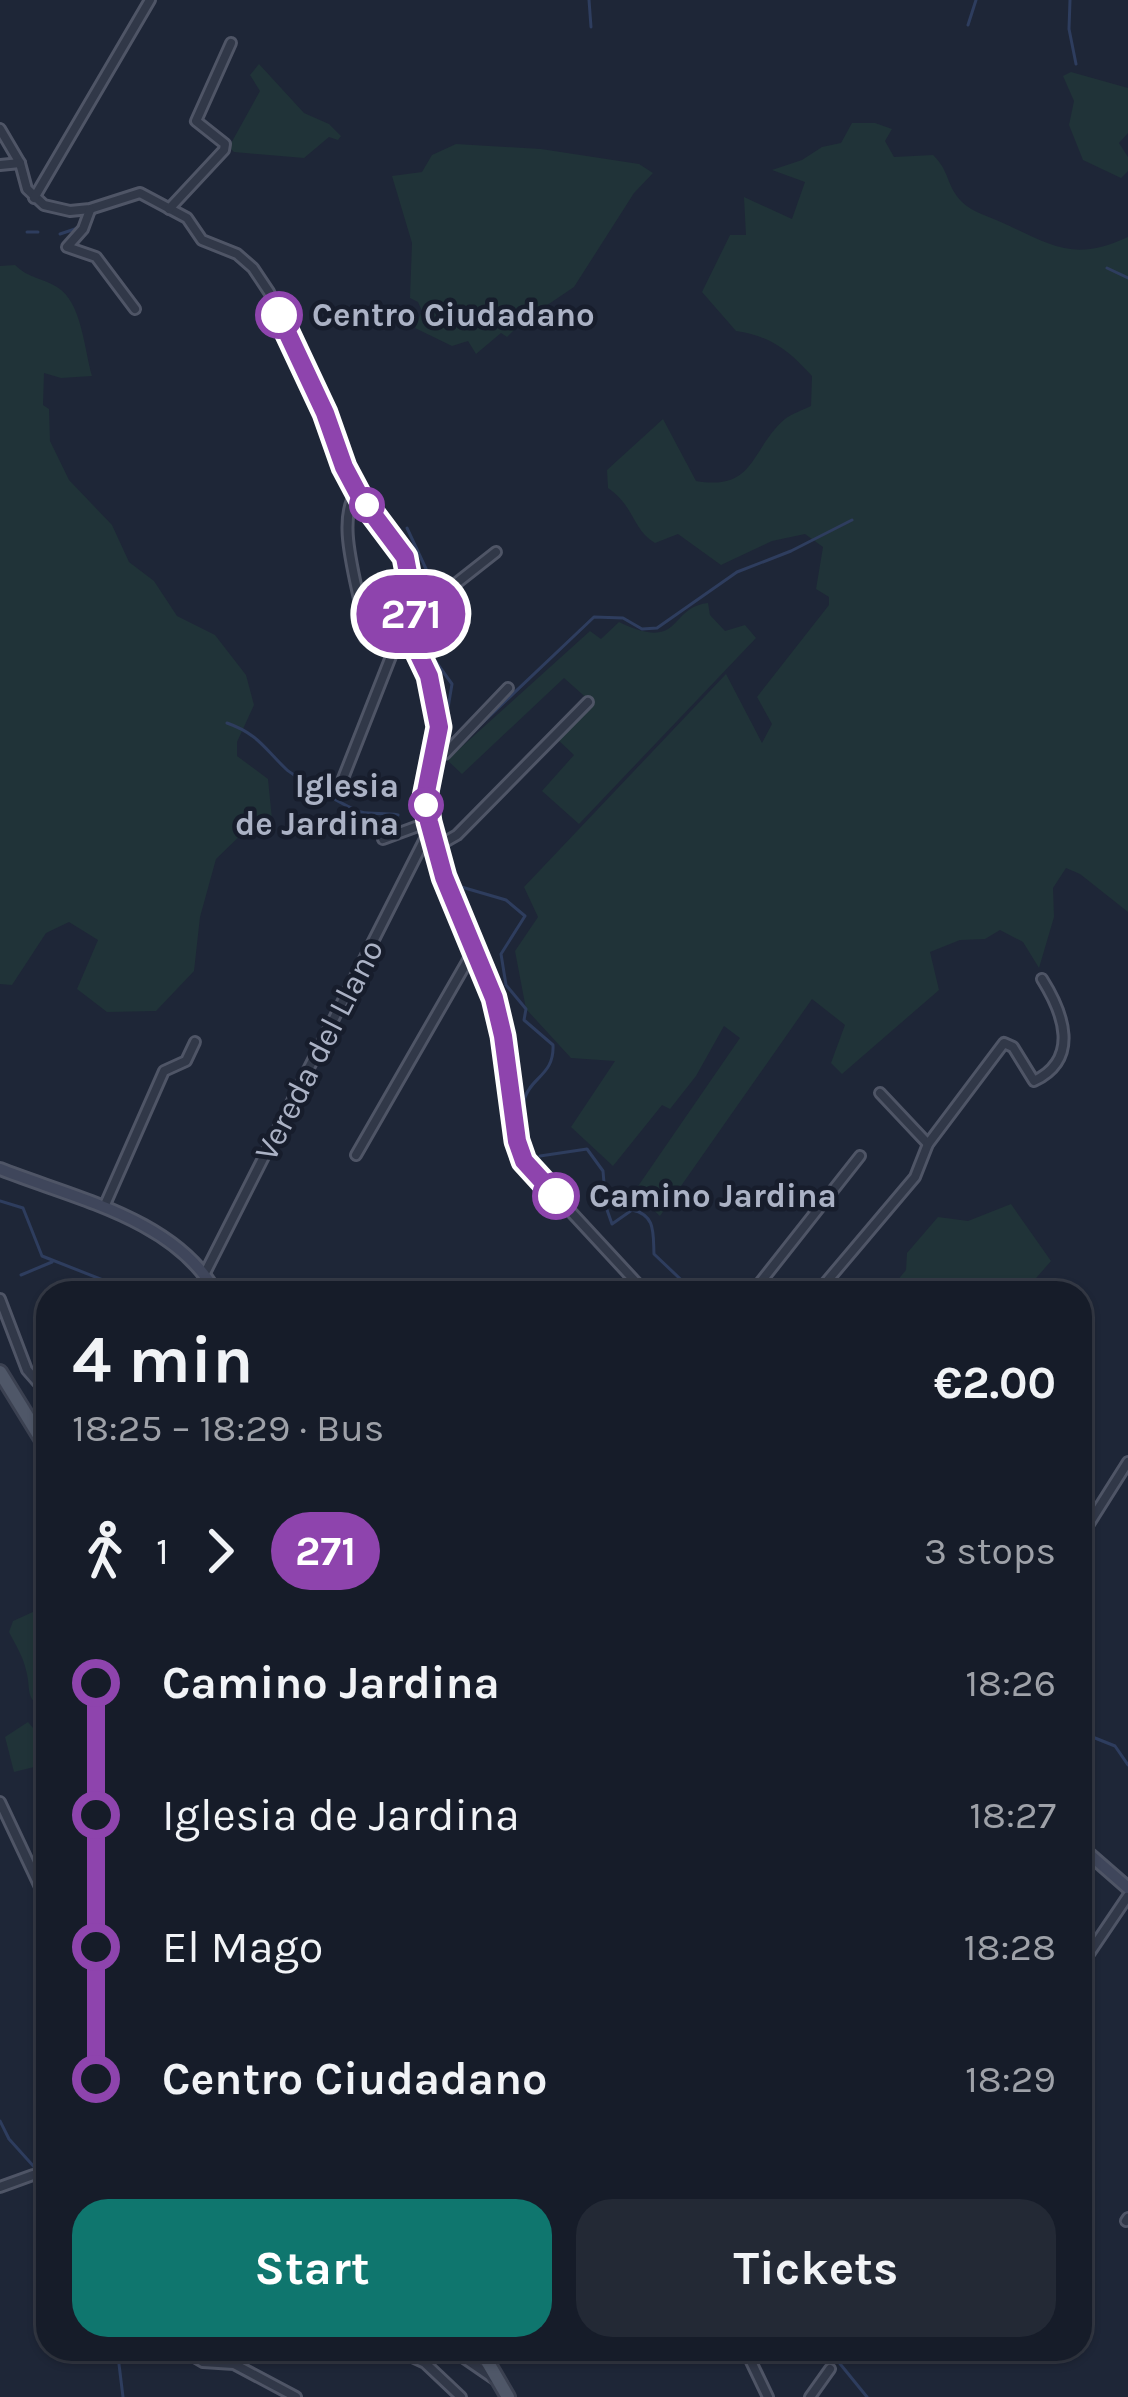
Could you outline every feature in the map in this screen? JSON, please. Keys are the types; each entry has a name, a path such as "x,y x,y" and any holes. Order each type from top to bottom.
{"main road":[{"path":"0,1169 104,1208 162,1238 210,1281"},
{"path":"0,1372 36,1430"},
{"path":"1092,1858 1128,1892"},
{"path":"487,2361 508,2397"}],"street":[{"path":"34,198 150,0"},
{"path":"169,209 224,148 220,139 196,121 231,43"},
{"path":"0,129 20,163 27,189 44,205 70,211 90,209 140,193 187,218 202,240 237,254 253,268 303,365 357,491 405,557 411,589 409,634 436,701 439,727 425,797 430,825 444,877 476,947 503,1036 510,1100 524,1161 635,1281"},
{"path":"0,165 20,163"},
{"path":"90,209 83,229 67,247 96,257 135,310"},
{"path":"357,491 349,502 350,560 363,608 365,638"},
{"path":"340,786 403,626 496,552"},
{"path":"433,755 445,754 508,688"},
{"path":"436,847 457,835 588,701"},
{"path":"382,839 430,825"},
{"name":"Vereda del Llano","path":"206,1273 430,825"},
{"path":"356,1155 476,947"},
{"path":"827,1281 915,1177 928,1144 1004,1043 1012,1047 1034,1082 1062,1055 1060,1007 1042,980"},
{"path":"104,1208 164,1071 186,1061 196,1042"},
{"path":"880,1093 928,1144"},
{"path":"761,1281 860,1156"},
{"path":"0,1299 27,1370 36,1380"},
{"path":"1092,1519 1128,1462"},
{"path":"0,1802 36,1878"},
{"path":"1092,1948 1128,1892"},
{"path":"0,2187 36,2176"},
{"path":"201,2361 234,2364 296,2397"},
{"path":"422,2361 461,2397"},
{"path":"469,2361 497,2380"},
{"path":"751,2361 768,2397"},
{"path":"810,2397 830,2369"}],"green space":[{"path":"259,64 304,113 329,124 341,136 338,140 329,137 304,158 234,152 229,147 260,91 250,75"},
{"path":"1071,72 1128,88 1128,133 1119,143 1128,157 1128,171 1121,178 1083,160 1069,125 1074,101 1063,76"},
{"path":"852,123 892,129 885,141 894,157 933,155 966,206 1036,238 1078,250 1128,237 1128,912 1066,868 1053,888 1054,917 1039,968 1023,942 1000,930 985,939 960,940 930,952 939,990 842,1074 831,1063 845,1025 812,999 660,1216 634,1192 740,1038 724,1026 696,1076 670,1109 662,1105 613,1166 571,1127 615,1061 571,1058 526,1009 515,951 538,917 524,887 726,674 762,743 772,724 757,697 829,605 829,597 816,589 823,547 805,534 772,541 721,565 678,534 655,543 647,537 608,488 607,470 663,419 696,481 730,480 750,465 785,419 811,406 812,376 804,367 769,341 736,331 702,292 730,235 746,235 744,197 792,219 805,182 772,170 841,143"},
{"path":"456,144 541,149 639,164 653,173 634,193 574,287 476,354 468,341 452,346 415,328 422,311 410,298 412,243 392,176 422,172 432,155"},
{"path":"15,265 65,294 81,327 92,376 61,378 44,373 43,405 49,409 50,441 69,480 112,525 129,562 154,581 177,616 215,635 246,675 254,705 237,742 237,756 268,779 272,819 247,829 216,859 200,917 194,971 156,1011 107,1012 77,989 98,940 69,922 46,933 12,985 0,984 0,266"},
{"path":"708,603 710,615 725,631 745,625 756,638 579,824 542,791 574,755 556,738 591,702 564,678 462,774 447,760 590,631 601,639 619,622 654,633 665,631 695,606"},
{"path":"1011,1204 1051,1261 1034,1281 897,1281 906,1270 907,1253 938,1217 968,1221"},
{"path":"36,1613 36,1702 9,1632 13,1621"},
{"path":"28,1722 36,1732 36,1766 14,1772 5,1737"}],"waterway":[{"path":"589,0 591,27"},
{"path":"968,25 976,0"},
{"path":"1070,0 1069,29 1076,64"},
{"path":"60,234 81,227"},
{"path":"27,232 38,232"},
{"path":"1107,268 1128,278"},
{"path":"458,746 594,617 623,618 642,629 657,628 737,572 852,520"},
{"path":"407,528 427,571 433,599"},
{"path":"417,629 452,684 441,750"},
{"path":"227,723 253,737 291,773 347,806 398,815"},
{"path":"432,791 437,762"},
{"path":"458,886 506,900 525,916 501,954 506,985 526,1009 524,1020 553,1045 547,1068 524,1102 527,1138"},
{"path":"540,1156 587,1149 603,1171 612,1224 632,1210 645,1216 652,1226 654,1254 682,1281"},
{"path":"0,1201 23,1208 42,1256 106,1281"},
{"path":"21,1275 52,1262"},
{"path":"1092,1737 1115,1746 1128,1765"},
{"path":"0,2121 36,2169"},
{"path":"119,2361 123,2397"},
{"path":"838,2361 867,2397"}],"bus line":[{"name":"271","path":"279,315 325,413 344,467 405,557 411,589 409,634 429,676 439,727 425,797 429,822 444,877 494,998 517,1141 524,1161 556,1196"}],"place":[{"name":"Centro Ciudadano","path":"279,315"},
{"name":"Iglesia de Jardina","path":"426,805"},
{"name":"Camino Jardina","path":"556,1196"}]}
